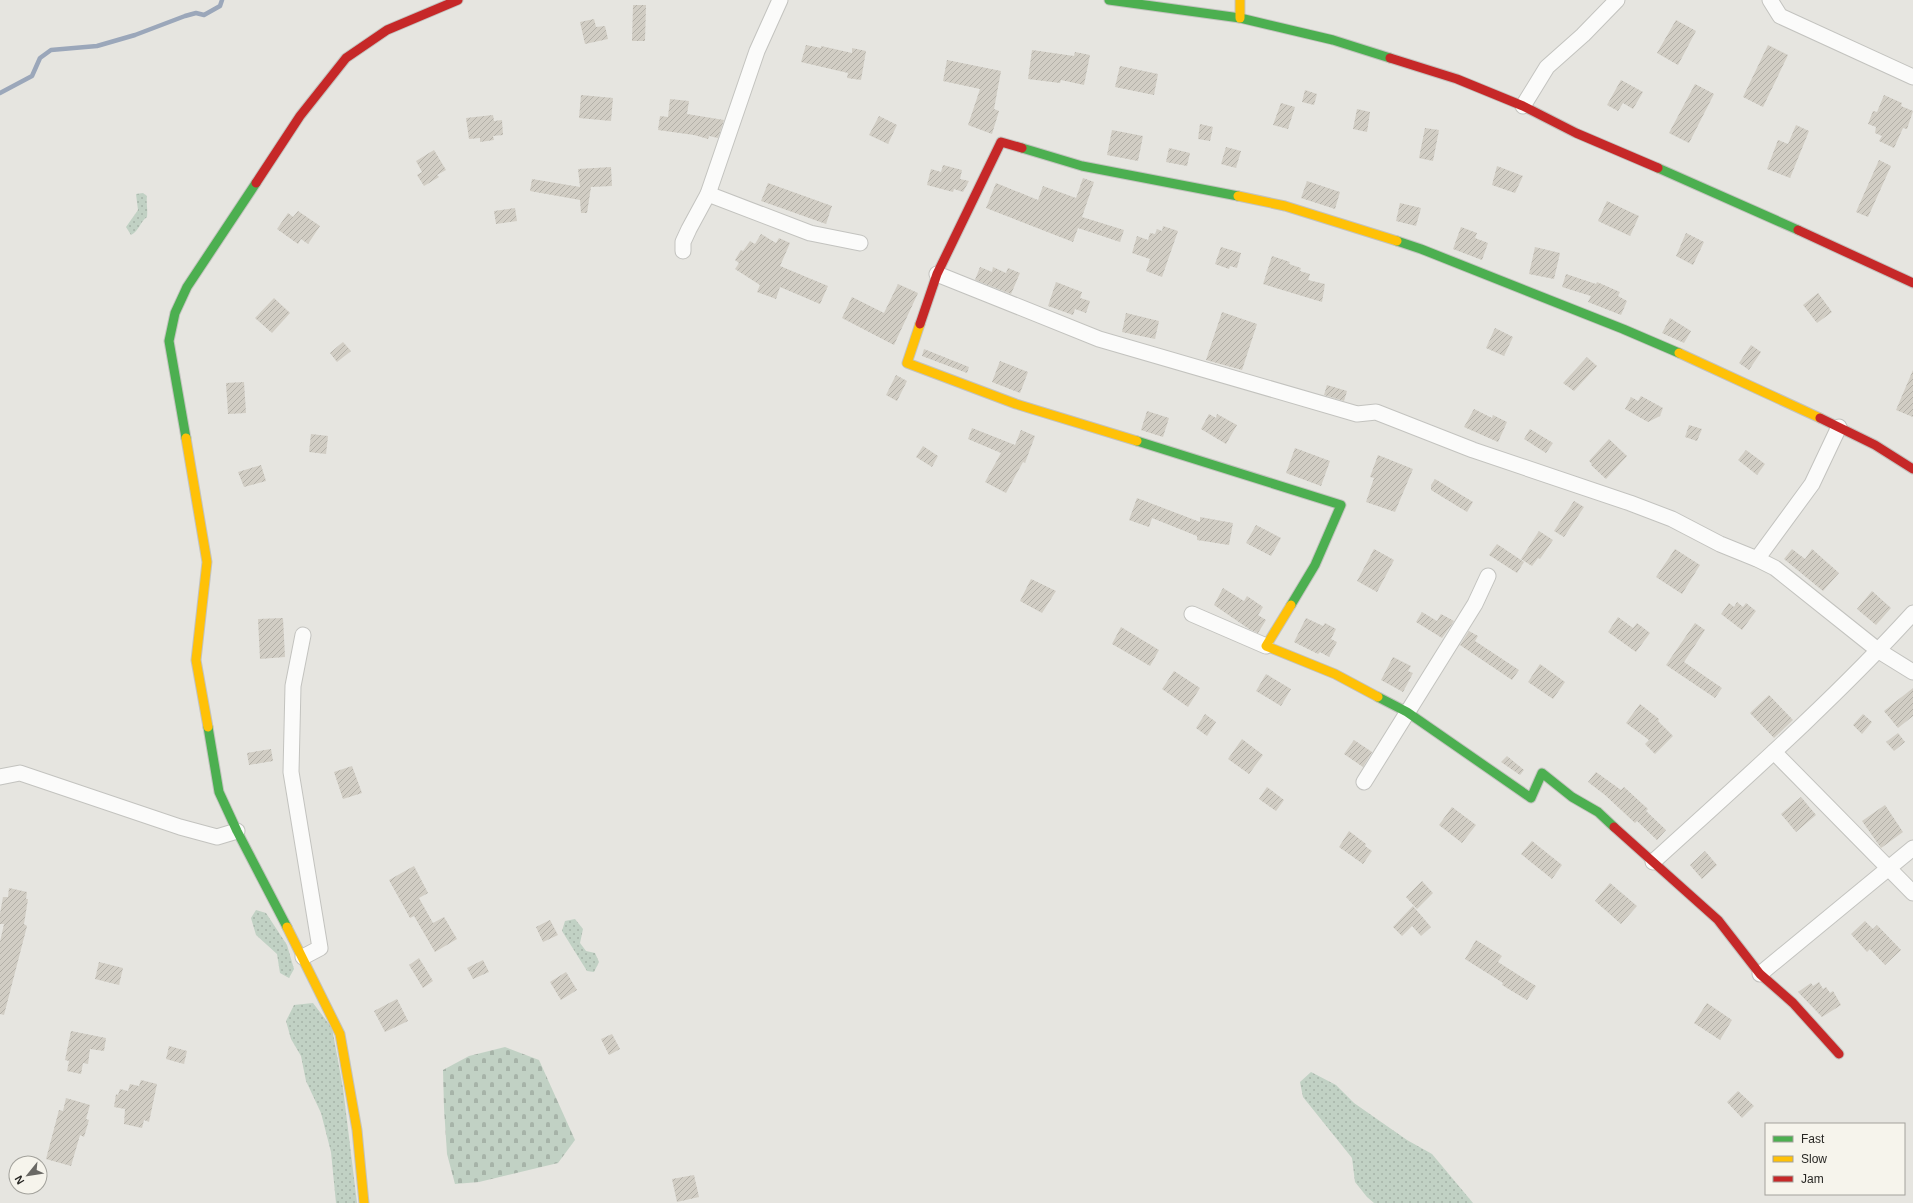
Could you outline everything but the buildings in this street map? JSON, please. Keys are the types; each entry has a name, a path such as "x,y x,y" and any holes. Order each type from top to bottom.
{"street":[{"path":"364,1203 357,1130 340,1034 303,957 237,831 219,792 196,660 207,562 169,341 175,313 187,287 300,116 346,58 387,30 458,0"},
{"path":"683,251 683,242 708,194 757,51 780,0"},
{"path":"1109,0 1240,18 1333,40 1457,79 1523,106 1576,133 1745,206 1913,283"},
{"path":"1240,0 1240,18"},
{"path":"1523,106 1547,67 1583,35 1617,0"},
{"path":"1770,0 1780,16 1913,77"},
{"path":"1266,646 1315,565 1341,505 1223,469 1101,429 1016,404 907,363 937,274 1001,142 1082,166 1161,180 1286,206 1421,249 1623,329 1839,427 1875,445 1913,469"},
{"path":"708,194 810,233 860,243"},
{"path":"937,274 1099,339 1357,414 1376,412 1473,450 1630,502 1672,519 1720,544 1776,568 1879,651 1913,672"},
{"path":"1757,559 1812,484 1839,427"},
{"path":"1364,782 1475,604 1488,576"},
{"path":"1653,862 1812,717 1879,651 1913,613"},
{"path":"1192,614 1335,674 1407,712 1531,798 1542,773 1572,797 1598,812 1718,920 1760,974 1792,1003 1839,1054"},
{"path":"303,635 293,686 291,772 320,948 303,957"},
{"path":"1774,752 1913,893"},
{"path":"0,777 20,773 217,837 237,831"},
{"path":"1760,974 1856,897 1888,867 1913,848"}],"green space":[{"path":"143,193 147,196 147,217 131,235 126,227 138,210 136,194"},
{"path":"256,910 266,913 287,945 294,969 289,978 280,973 277,954 256,935 251,918"},
{"path":"575,919 583,929 580,943 586,951 595,953 599,962 594,972 587,971 562,931 565,921"},
{"path":"313,1003 332,1028 343,1088 357,1203 336,1203 331,1152 321,1113 306,1081 301,1056 291,1039 286,1021 294,1005"},
{"path":"505,1047 539,1060 575,1140 558,1163 479,1182 455,1184 447,1154 443,1070 469,1056"},
{"path":"1311,1072 1336,1085 1354,1103 1407,1140 1432,1154 1473,1203 1374,1203 1355,1182 1352,1158 1303,1097 1300,1082"}],"waterway":[{"path":"0,93 32,76 40,58 51,50 97,46 135,35 185,16 196,13 204,15 220,6 222,0"}],"traffic: fast":[{"path":"1109,0 1240,18 1333,40 1390,58"},
{"path":"1022,148 1082,166 1238,196"},
{"path":"1658,168 1798,230"},
{"path":"186,438 169,341 175,313 187,287 256,183"},
{"path":"1397,241 1421,249 1623,329 1679,353"},
{"path":"1137,441 1341,505 1315,565 1291,605"},
{"path":"1378,697 1407,712 1531,798 1542,773 1572,797 1598,812 1614,827"},
{"path":"208,727 219,792 237,831 287,927"}],"traffic: slow":[{"path":"1240,0 1240,18"},
{"path":"1238,196 1285,206 1397,241"},
{"path":"920,324 907,363 1016,404 1137,441"},
{"path":"1679,353 1820,418"},
{"path":"186,438 207,562 196,660 208,727"},
{"path":"1291,605 1266,646 1335,674 1378,697"},
{"path":"287,927 340,1034 357,1130 364,1203"}],"traffic: jam":[{"path":"256,183 300,116 346,58 387,30 458,0"},
{"path":"1390,58 1457,79 1523,106 1576,133 1658,168"},
{"path":"920,324 937,274 1001,142 1022,148"},
{"path":"1798,230 1913,283"},
{"path":"1820,418 1875,445 1913,469"},
{"path":"1614,827 1718,920 1760,974 1793,1003 1839,1054"}]}
